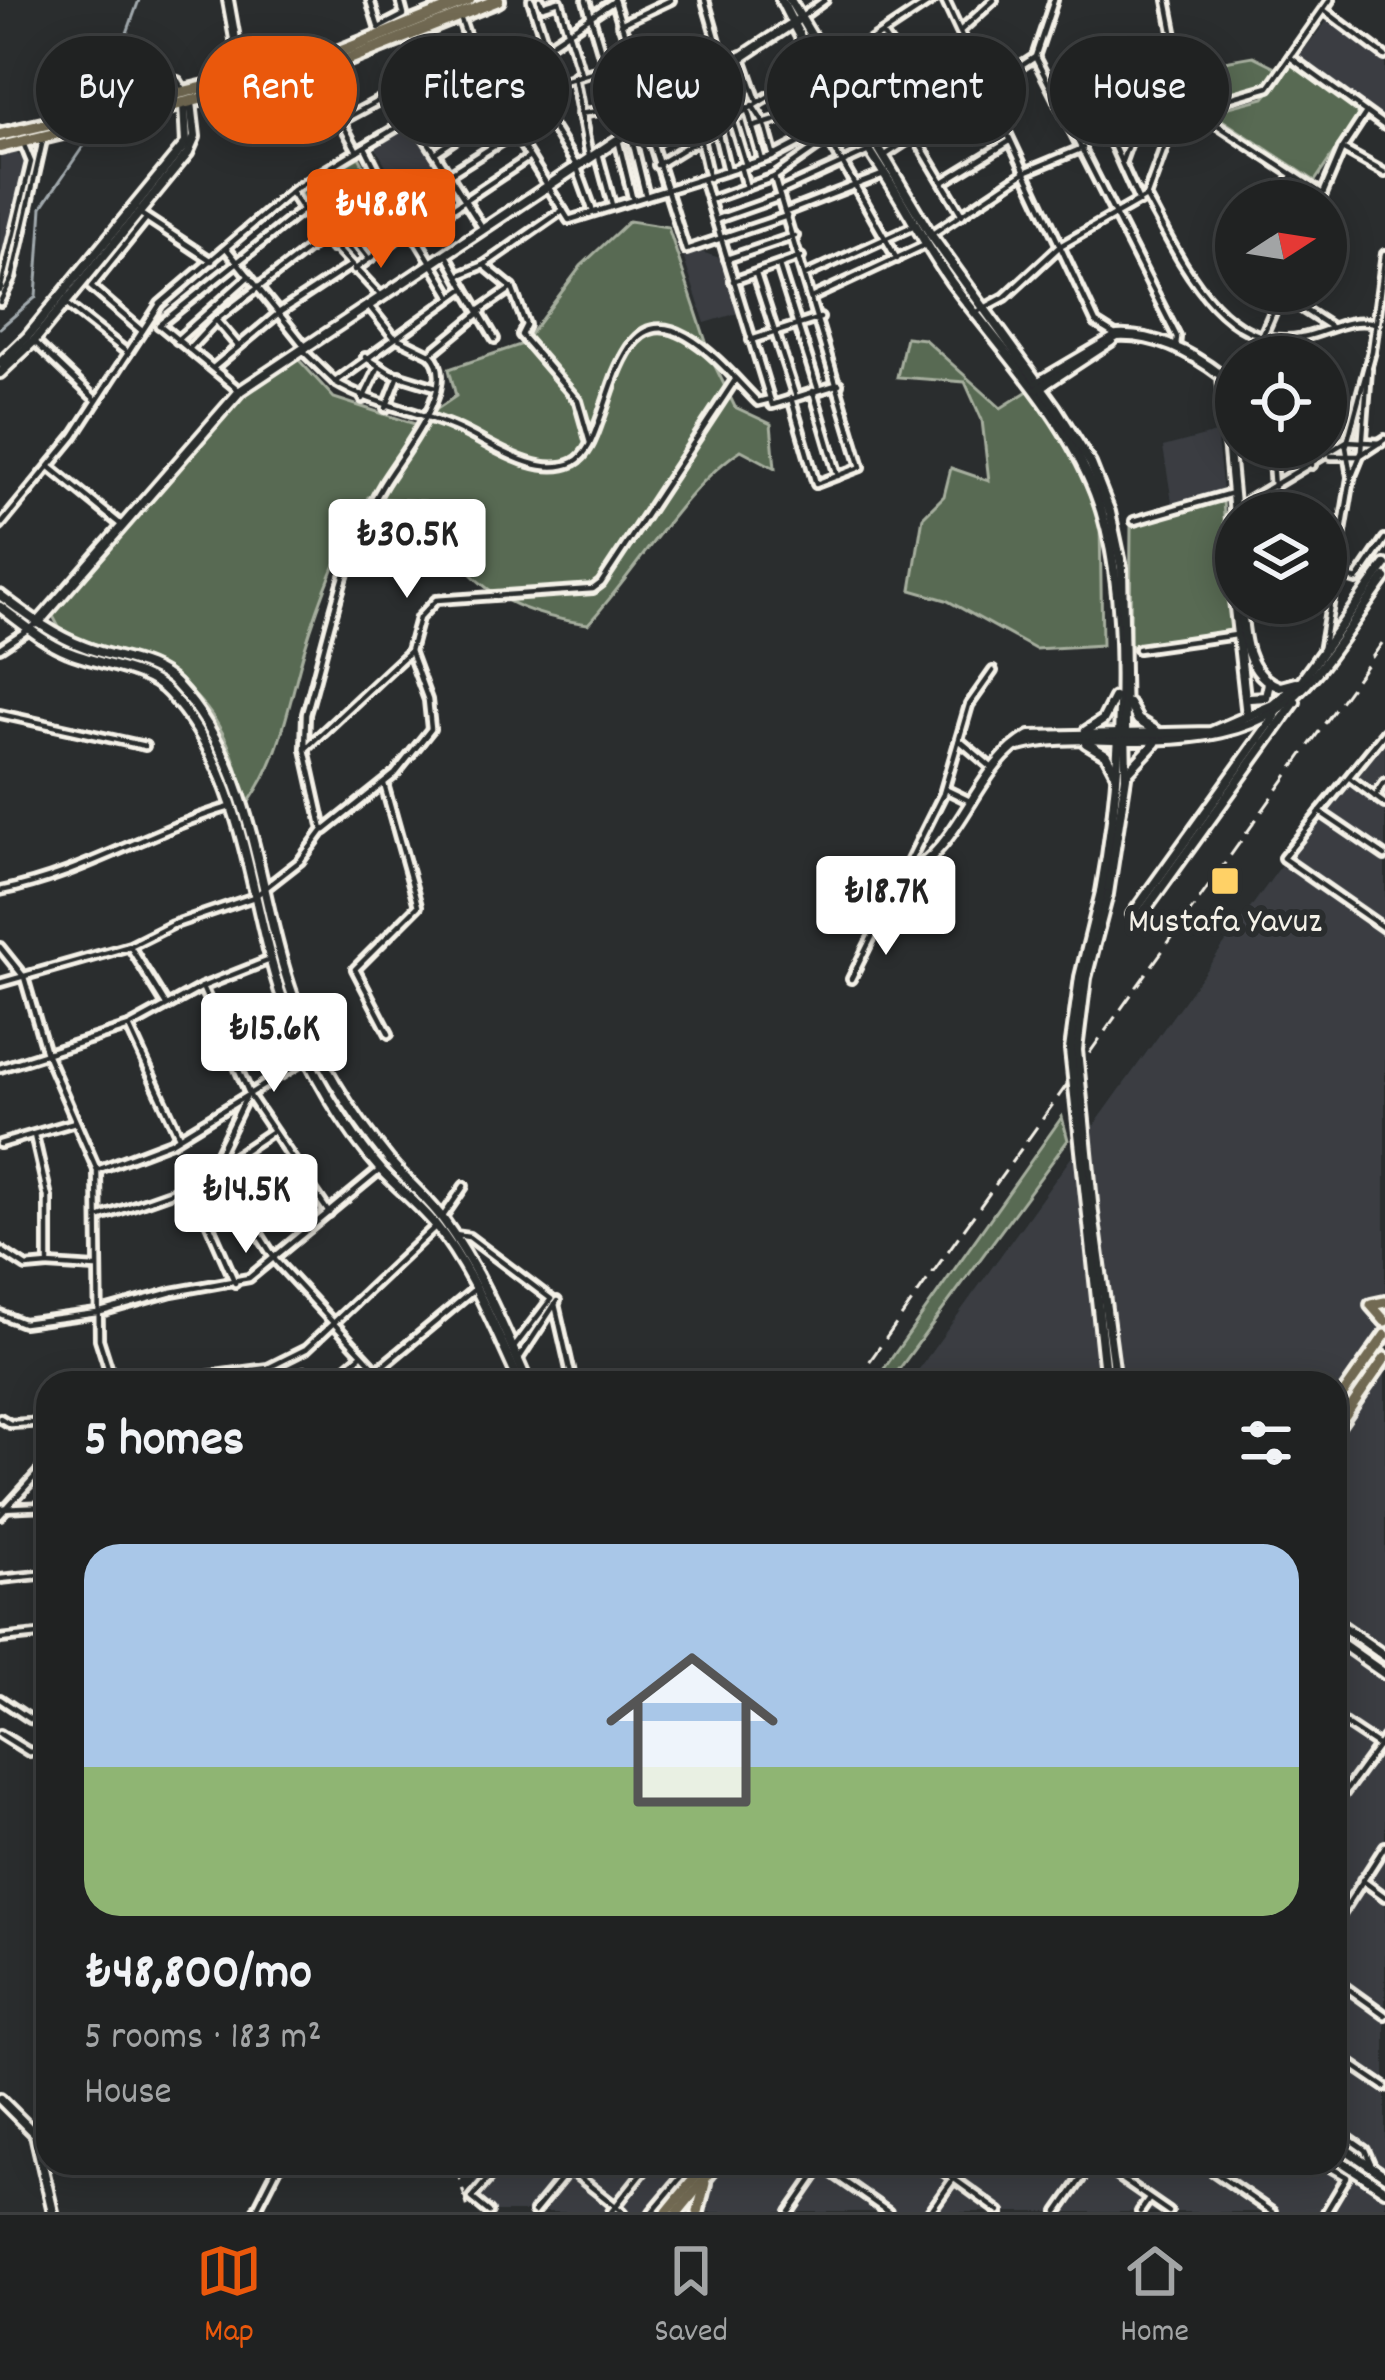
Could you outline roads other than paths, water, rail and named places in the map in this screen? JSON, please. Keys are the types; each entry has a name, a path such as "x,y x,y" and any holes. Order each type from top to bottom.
{"highway":[{"path":"357,42 469,0"},
{"path":"357,55 498,0"},
{"path":"186,99 199,94"},
{"path":"175,101 199,96"},
{"path":"0,135 36,129"},
{"path":"0,147 36,138"}],"main road":[{"path":"1385,1302 1371,1305 1385,1322"},
{"path":"1347,1389 1385,1335"},
{"path":"1347,1413 1385,1358"},
{"path":"675,2211 704,2175"},
{"path":"698,2212 709,2175"}],"street":[{"path":"227,0 234,36"},
{"path":"370,0 380,32 404,15 401,0"},
{"path":"531,0 543,36"},
{"path":"540,0 543,6 559,1 578,75 580,114 612,205"},
{"path":"586,0 596,36"},
{"path":"620,24 671,0"},
{"path":"705,0 715,36"},
{"path":"781,0 806,36"},
{"path":"790,0 803,36"},
{"path":"743,54 825,0"},
{"path":"878,36 933,0"},
{"path":"945,0 962,36"},
{"path":"960,31 994,0"},
{"path":"1026,63 1035,57 1054,0"},
{"path":"1167,0 1174,36"},
{"path":"1229,100 1262,92 1330,0"},
{"path":"559,36 614,1 623,36"},
{"path":"1324,10 1385,56"},
{"path":"460,17 466,36"},
{"path":"1035,57 1177,337 1176,347"},
{"path":"1290,58 1385,126"},
{"path":"743,64 762,160"},
{"path":"569,78 593,70"},
{"path":"142,332 91,287 194,143 186,99 175,80"},
{"path":"743,111 767,96"},
{"path":"0,363 27,337 186,142 186,99"},
{"path":"752,105 765,125 773,154"},
{"path":"580,114 593,112"},
{"path":"1328,180 1366,112"},
{"path":"753,127 765,125"},
{"path":"1229,133 1298,180"},
{"path":"0,526 50,467 160,304 291,192 381,138"},
{"path":"0,302 31,162 19,142"},
{"path":"357,143 452,297"},
{"path":"0,291 14,270 42,144"},
{"path":"429,144 483,229"},
{"path":"435,153 447,144"},
{"path":"332,248 498,144"},
{"path":"519,144 568,220 632,197 706,179 796,144"},
{"path":"564,144 577,165 592,209"},
{"path":"0,648 34,626 240,391 608,144"},
{"path":"625,144 632,197"},
{"path":"628,144 645,194"},
{"path":"655,144 657,165 686,250 884,174"},
{"path":"657,165 694,144"},
{"path":"698,144 720,239 772,405 839,384"},
{"path":"720,144 727,172"},
{"path":"738,144 746,187"},
{"path":"710,200 774,178 820,144"},
{"path":"831,144 897,259"},
{"path":"864,144 915,225 1090,464 1110,512 1121,568 1125,695 1121,737"},
{"path":"876,144 929,240"},
{"path":"884,156 902,144"},
{"path":"919,144 962,215"},
{"path":"942,183 1005,144"},
{"path":"1011,144 1096,322 1117,336 1176,347 1215,372"},
{"path":"1114,144 1139,202"},
{"path":"1122,161 1128,144"},
{"path":"981,311 1060,246 1146,197 1165,144"},
{"path":"813,297 897,259 1025,172 1082,148"},
{"path":"1342,149 1385,173"},
{"path":"716,219 869,151"},
{"path":"212,368 280,312 528,158"},
{"path":"1290,180 1293,176"},
{"path":"756,274 816,484 861,467 820,318 774,178"},
{"path":"308,218 381,179"},
{"path":"291,192 332,248 382,297"},
{"path":"1146,197 1197,286 1235,322 1263,335 1282,336"},
{"path":"751,207 756,226"},
{"path":"459,276 484,265 563,210"},
{"path":"159,325 301,211"},
{"path":"142,217 212,261"},
{"path":"0,373 34,341 142,217"},
{"path":"806,274 915,225"},
{"path":"351,236 369,259"},
{"path":"727,260 795,236"},
{"path":"189,349 216,320 324,237"},
{"path":"227,250 334,382 363,399 428,417 540,464 569,464 590,443 617,369 646,331 661,327 695,340 758,402 770,399"},
{"path":"446,254 495,339"},
{"path":"1347,502 1362,443 1385,254"},
{"path":"733,281 801,257"},
{"path":"484,265 512,289 526,325 521,335 578,401 590,443"},
{"path":"779,266 838,476"},
{"path":"177,340 249,276"},
{"path":"334,382 465,289"},
{"path":"430,354 512,289"},
{"path":"66,303 128,352"},
{"path":"322,833 322,809 305,749 306,714 375,498 428,417 436,387 437,360 393,336 369,306"},
{"path":"1263,335 1273,312"},
{"path":"1309,312 1331,327"},
{"path":"751,340 820,318"},
{"path":"152,319 240,391"},
{"path":"216,320 238,346"},
{"path":"1305,336 1352,320 1376,323"},
{"path":"1036,387 1117,336"},
{"path":"34,341 97,400"},
{"path":"365,358 436,387"},
{"path":"363,399 379,366"},
{"path":"1351,478 1347,441 1368,369"},
{"path":"386,408 399,375"},
{"path":"305,749 410,651 419,618 436,600 593,589 602,583 735,380"},
{"path":"1036,387 1084,467 1103,515 1114,568 1122,777 1077,1050 1105,1371"},
{"path":"1347,441 1383,441"},
{"path":"1348,454 1359,456 1383,441"},
{"path":"50,467 123,526"},
{"path":"1273,468 1274,487"},
{"path":"1265,492 1308,468"},
{"path":"1134,521 1215,498"},
{"path":"1347,577 1357,580 1385,539"},
{"path":"1385,565 1132,915 1138,920 1297,692 1385,578"},
{"path":"0,595 69,653 167,691 204,745 232,807 270,960 308,1058 332,1102 381,1169 454,1234 497,1309 519,1371"},
{"path":"0,607 34,626 173,680 199,713 258,844 279,956 317,1052 390,1161 439,1222 515,1371"},
{"path":"1236,624 1247,716"},
{"path":"1244,624 1247,652 1269,683 1280,687 1302,680"},
{"path":"1322,654 1327,624"},
{"path":"1138,650 1236,635"},
{"path":"0,983 130,946 172,925 254,897 300,861 322,833 384,784 431,729 428,700 410,651"},
{"path":"851,979 945,789 969,705 993,671"},
{"path":"1248,697 1266,697 1269,683"},
{"path":"1079,737 1103,719 1117,685"},
{"path":"1122,777 1142,751 1162,737 1210,732 1297,692"},
{"path":"1125,695 1138,720 1162,737"},
{"path":"904,877 941,852 1012,748 1079,737 1212,739 1277,712"},
{"path":"0,714 145,746"},
{"path":"1244,728 1255,746"},
{"path":"1385,732 1352,779 1283,858 1385,929"},
{"path":"1079,737 1106,755 1122,777"},
{"path":"958,740 995,771"},
{"path":"1352,779 1385,803"},
{"path":"1375,797 1385,782"},
{"path":"384,784 418,906 355,969 388,1034"},
{"path":"945,789 974,802"},
{"path":"0,891 51,881 177,823 232,807"},
{"path":"1320,812 1385,856"},
{"path":"0,946 24,977 46,1053 97,1169 101,1217 97,1313 110,1371"},
{"path":"130,946 166,1005"},
{"path":"0,1068 129,1027 202,987 270,960"},
{"path":"202,987 271,1132 329,1213"},
{"path":"129,1027 179,1136"},
{"path":"97,1169 179,1136 308,1058"},
{"path":"208,1173 249,1092"},
{"path":"0,1144 75,1122"},
{"path":"101,1217 192,1185 271,1132"},
{"path":"34,1135 48,1197 48,1265"},
{"path":"0,1314 23,1323 97,1313 172,1292 236,1283 276,1261 381,1169"},
{"path":"192,1185 236,1283"},
{"path":"245,1371 268,1368 305,1349 439,1222 464,1186"},
{"path":"1091,1214 1114,1371"},
{"path":"250,1220 276,1261 376,1371 476,1288"},
{"path":"454,1234 469,1237 551,1299 513,1349"},
{"path":"1,1252 26,1267 97,1268"},
{"path":"518,1360 556,1302 570,1371"},
{"path":"343,1371 360,1356"},
{"path":"0,1418 10,1424 36,1423"},
{"path":"1,1511 36,1480"},
{"path":"1,1511 36,1507"},
{"path":"0,1579 36,1575"},
{"path":"1347,1630 1385,1656"},
{"path":"0,1639 36,1635"},
{"path":"1347,1648 1385,1674"},
{"path":"0,1699 36,1721"},
{"path":"1347,1725 1382,1748"},
{"path":"0,1734 29,1752 36,1751"},
{"path":"1347,1790 1382,1748 1385,1737"},
{"path":"1347,1904 1385,1846"},
{"path":"1362,1880 1385,1897"},
{"path":"1347,1988 1385,2015"},
{"path":"1347,2060 1384,2083"},
{"path":"0,2099 36,2138"},
{"path":"1347,2137 1365,2150 1372,2168"},
{"path":"1347,2150 1385,2176"},
{"path":"1347,2165 1385,2190"},
{"path":"44,2175 53,2212"},
{"path":"255,2212 274,2175"},
{"path":"489,2212 472,2198 491,2175"},
{"path":"534,2212 565,2175"},
{"path":"575,2175 622,2212"},
{"path":"614,2209 641,2175"},
{"path":"652,2212 683,2175"},
{"path":"790,2212 815,2175"},
{"path":"837,2175 888,2212"},
{"path":"950,2175 1000,2212"},
{"path":"1058,2212 1086,2175"},
{"path":"1113,2175 1169,2212"},
{"path":"1218,2175 1272,2212"},
{"path":"1326,2212 1347,2177 1343,2175"},
{"path":"930,2212 954,2178"},
{"path":"1139,2212 1149,2199"}],"waterway":[{"path":"126,36 139,0"},
{"path":"0,328 36,297 42,207 85,144"}],"railway":[{"path":"863,1371 1385,639"},
{"path":"458,2175 469,2212"}],"place":[{"name":"Mustafa Yavuz","path":"1225,881"}]}
